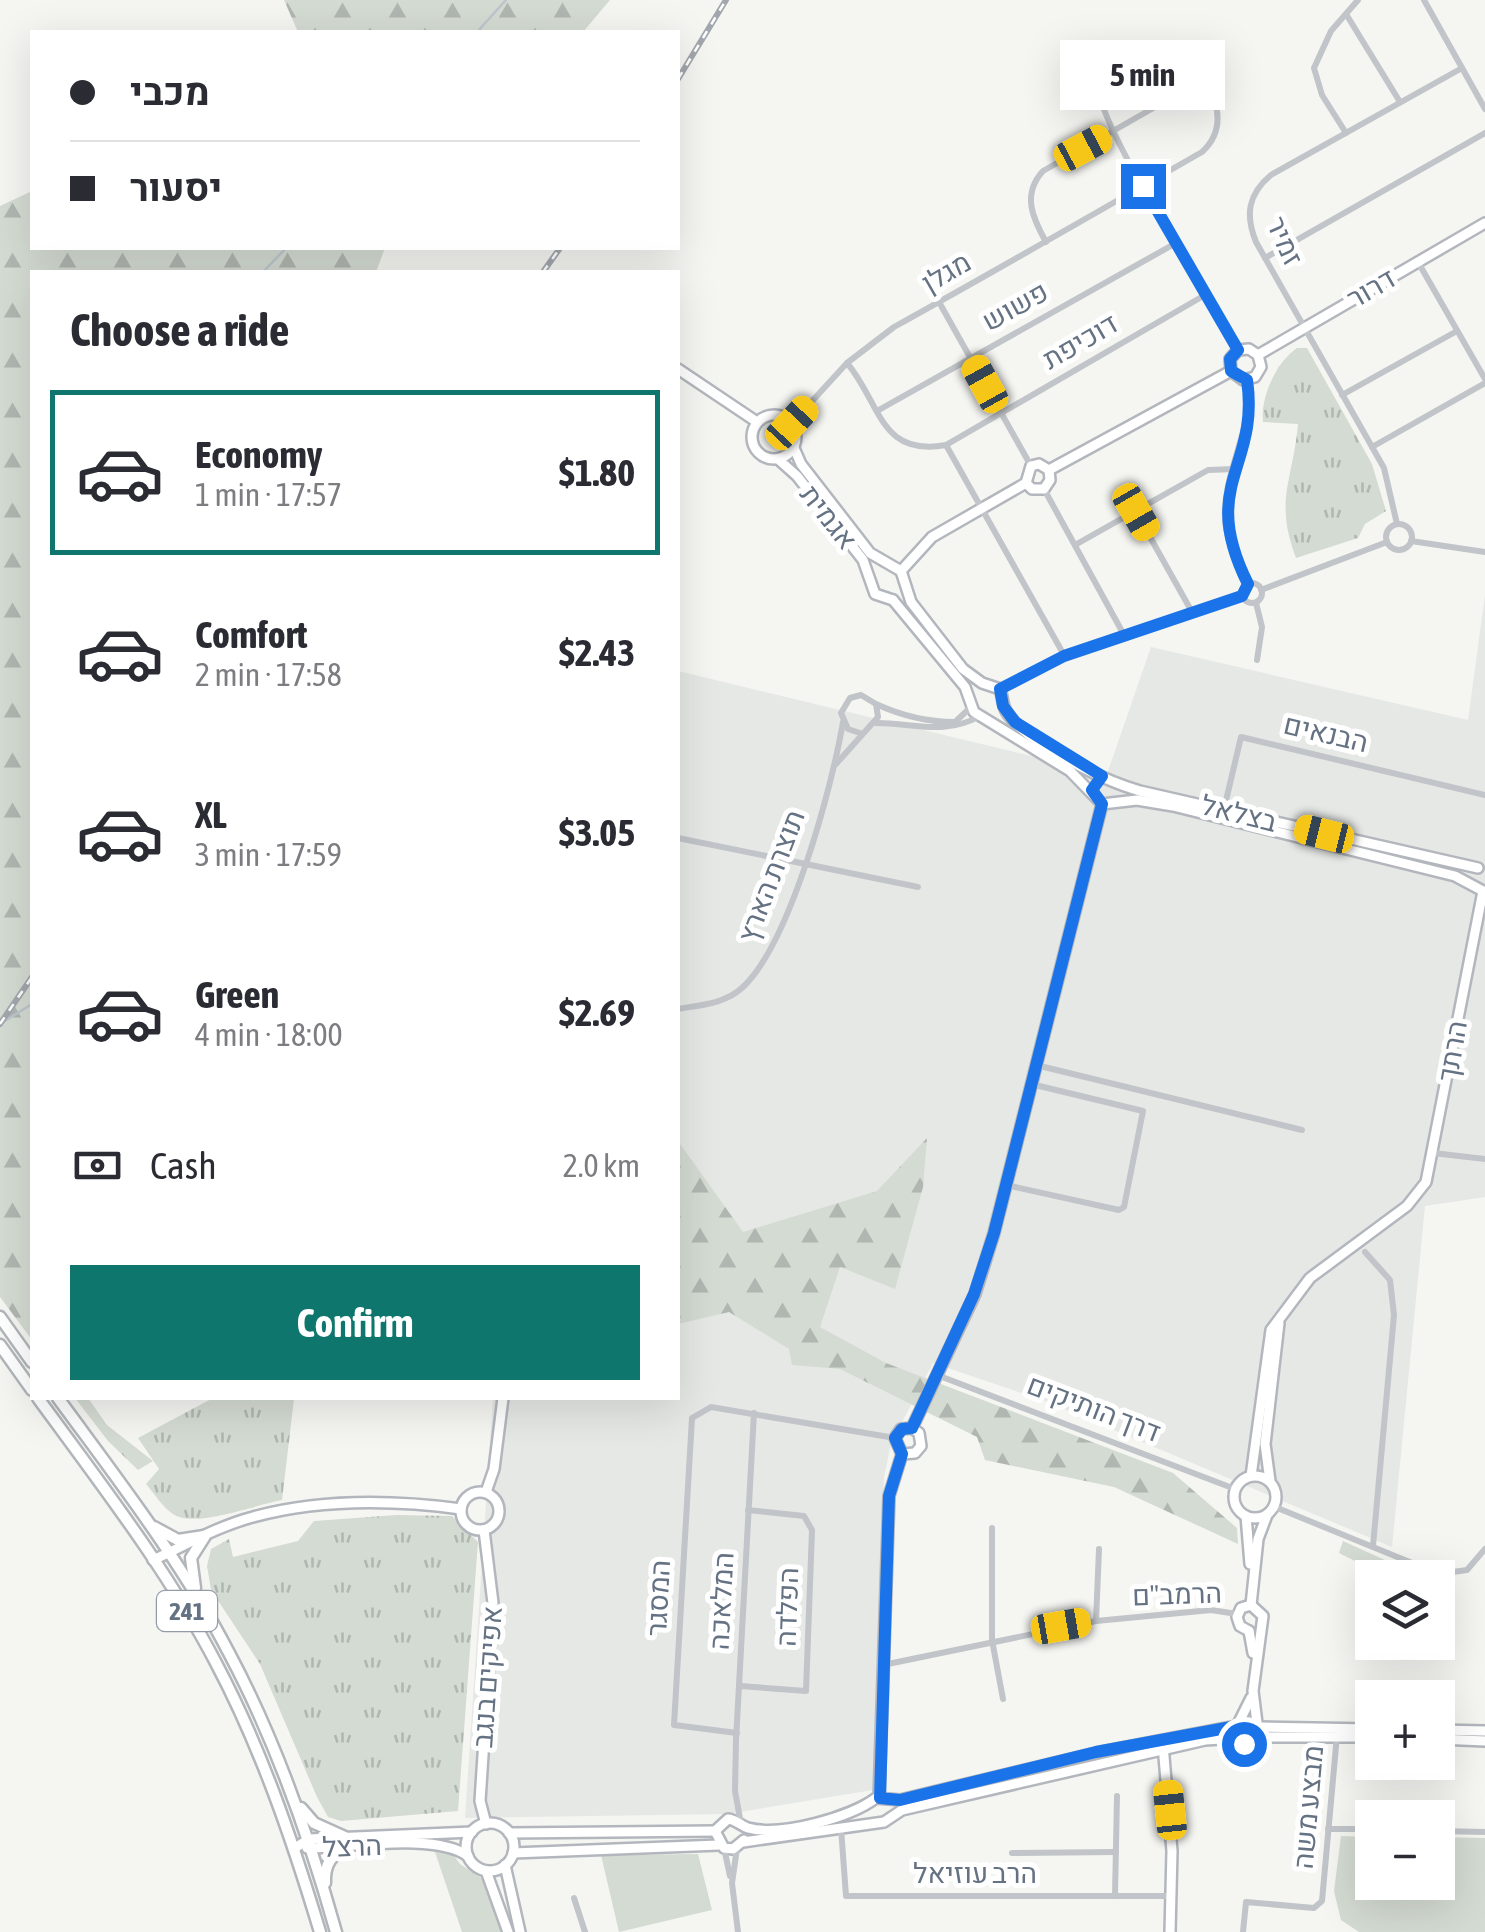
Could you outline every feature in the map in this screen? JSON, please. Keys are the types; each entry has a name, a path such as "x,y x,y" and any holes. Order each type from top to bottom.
{"main road":[{"path":"0,1317 30,1359"},
{"path":"0,1345 30,1387"},
{"name":"241","path":"39,1400 153,1560 230,1689 294,1848 320,1932"},
{"name":"241","path":"59,1400 198,1598 244,1682 293,1796 336,1932"},
{"path":"146,1521 178,1540 205,1536"},
{"path":"198,1598 190,1567 205,1536"},
{"path":"293,1796 314,1823 347,1842 327,1864 325,1894"}],"street":[{"path":"1346,133 1322,95 1314,68 1317,54 1358,0"},
{"path":"1424,0 1485,109"},
{"path":"1346,14 1400,102"},
{"path":"1046,242 1030,204 1037,178 1052,164 1114,132 1205,79 1182,52 1158,45 1138,49 1114,63 1101,83 1102,108 1114,132 1143,186 1238,350"},
{"name":"זמיר","path":"1397,524 1388,480 1264,258 1250,223 1249,206 1258,185 1462,68"},
{"name":"מגלן","path":"792,423 847,363 875,339 1202,152 1215,137 1217,106 1205,79"},
{"path":"1264,258 1485,133"},
{"name":"דרור","path":"1258,355 1485,224"},
{"name":"פשוש","path":"876,411 1176,242"},
{"path":"1372,447 1485,382 1418,262"},
{"name":"דוכיפת","path":"946,445 1205,295"},
{"path":"901,571 932,538 1026,483 1031,466 939,302"},
{"path":"1342,395 1456,331"},
{"path":"1231,371 1230,359 1238,350 1249,348 1258,355 1260,371 1247,380"},
{"path":"847,363 902,444 926,448 946,445 1064,656"},
{"path":"680,370 757,422"},
{"path":"1231,371 1247,380"},
{"path":"1049,470 1231,371"},
{"path":"1247,380 1248,418 1227,494 1225,522 1248,584 1261,590 1387,542"},
{"path":"774,414 792,423 796,435 794,448 778,459 766,458 756,450 752,436 757,422 774,414"},
{"name":"אגמית","path":"794,448 812,480 870,553 887,566"},
{"name":"אגמית","path":"778,459 863,560 872,580"},
{"path":"1031,466 1039,464 1049,470"},
{"path":"1026,483 1032,489 1044,488 1050,480 1049,470"},
{"path":"1075,545 1208,470 1235,470"},
{"path":"1044,488 1124,635"},
{"path":"1136,512 1192,612"},
{"path":"1387,542 1388,530 1397,524 1410,530 1411,541"},
{"path":"1387,542 1397,550 1411,541 1485,552"},
{"path":"901,571 887,566 872,580 875,594 893,600 984,717 1070,771 1102,804 1006,1185 974,1294 912,1428"},
{"path":"901,571 904,590 963,669 982,683 1000,689 1064,656 1124,635 1242,596 1256,602"},
{"path":"1242,596 1248,584"},
{"path":"893,600 904,590"},
{"path":"1257,660 1262,627 1256,602 1261,590"},
{"path":"982,683 955,722 901,715 867,696 850,698 842,707 843,722 860,733 876,723 954,729 1003,706"},
{"path":"1000,689 1003,706 1029,733 1118,783 1116,800 1102,804"},
{"path":"876,704 876,723"},
{"name":"תוצרת הארץ","path":"680,1010 717,1002 741,989 774,942 835,765 843,722"},
{"name":"תוצרת הארץ","path":"835,765 860,733"},
{"name":"הבנאים","path":"1224,809 1241,737 1474,789 1485,795"},
{"path":"1092,790 1102,776"},
{"name":"בצלאל","path":"1118,783 1481,866"},
{"path":"1474,789 1485,784"},
{"name":"בצלאל","path":"1116,800 1173,806 1474,883"},
{"path":"680,838 918,886"},
{"path":"1481,866 1474,883 1484,892"},
{"name":"הרתך","path":"1282,1311 1328,1261 1414,1199 1426,1182 1484,892"},
{"path":"1036,1064 1302,1130"},
{"path":"1006,1185 1119,1210 1124,1207 1143,1111 1031,1084"},
{"path":"1433,1153 1485,1159"},
{"path":"1365,1252 1390,1280 1394,1315 1373,1546"},
{"path":"1267,1515 1246,1516 1236,1508 1235,1489 1252,1476 1268,1340 1282,1311"},
{"path":"1251,1604 1258,1539 1267,1515 1275,1507 1277,1494 1270,1481 1265,1444 1282,1311"},
{"name":"דרך הותיקים","path":"936,1374 1235,1489"},
{"path":"486,1492 497,1453 503,1400"},
{"name":"המסגר","path":"737,1733 674,1725 689,1430 697,1412 712,1408 754,1413"},
{"path":"754,1413 895,1438"},
{"name":"המלאכה","path":"728,1819 735,1791 754,1413"},
{"path":"895,1438 902,1429 912,1428 919,1433 921,1446 916,1453 902,1454"},
{"path":"513,1853 722,1846 873,1820 884,1822 887,1804 883,1665 889,1496 902,1454 895,1438"},
{"path":"1252,1476 1270,1481"},
{"path":"486,1492 497,1502 500,1513 493,1526 484,1530 466,1524 461,1509 471,1494 486,1492"},
{"path":"153,1560 254,1516 287,1510 373,1504 461,1509"},
{"path":"1275,1507 1452,1575 1479,1560 1485,1549"},
{"name":"הפלדה","path":"740,1686 806,1691 812,1530 804,1516 748,1510"},
{"path":"1246,1516 1252,1585"},
{"path":"992,1528 992,1640 1004,1699"},
{"name":"אפיקים בנגב","path":"484,1530 493,1603 480,1801 486,1824"},
{"path":"1096,1620 1099,1549"},
{"path":"1249,1631 1240,1626 1237,1614 1251,1604"},
{"path":"1251,1604 1262,1612 1253,1690 1259,1739"},
{"name":"הרמב\"ם","path":"883,1665 1096,1620 1211,1610 1237,1614"},
{"path":"1249,1631 1260,1626"},
{"path":"1249,1631 1254,1673"},
{"path":"1238,1738 1253,1690"},
{"path":"508,1932 486,1870 468,1856 472,1832 486,1824 499,1825 509,1833 715,1831 728,1819 742,1826 791,1826 1240,1723 1355,1736"},
{"path":"1455,1730 1485,1731"},
{"path":"1162,1743 1238,1738 1248,1744 1259,1739 1355,1731"},
{"name":"מבצע משה","path":"1243,1932 1246,1902 1314,1908 1322,1901 1337,1733"},
{"path":"1455,1740 1485,1741"},
{"path":"1162,1743 1173,1896 1170,1932"},
{"name":"המלאכה","path":"735,1791 742,1826"},
{"path":"1115,1895 1117,1796"},
{"path":"868,1807 873,1820"},
{"path":"732,1883 742,1826"},
{"name":"הרב עוזיאל","path":"841,1826 846,1896 1173,1896"},
{"path":"1328,1829 1355,1829"},
{"path":"715,1831 732,1883 738,1932"},
{"path":"1455,1831 1485,1832"},
{"name":"הרצל","path":"294,1848 472,1832"},
{"path":"509,1833 513,1853 505,1866 520,1932"},
{"name":"הרצל","path":"347,1842 444,1846 468,1856"},
{"path":"1012,1853 1116,1852"},
{"path":"486,1870 505,1866"},
{"path":"574,1898 585,1932"}],"shaded area":[{"path":"1485,595 1485,1197 1425,1206 1392,1547 1045,1401 933,1363 891,1443 884,1478 873,1790 728,1814 465,1818 493,1400 680,1400 680,671 1107,774 1151,647 1468,720"}],"green space":[{"path":"284,0 610,0 585,30 297,30"},
{"path":"30,192 30,250 384,250 377,270 30,270 30,1337 0,1297 0,206"},
{"path":"1297,348 1307,348 1372,464 1386,511 1365,524 1358,538 1296,558 1286,505 1298,424 1263,422 1263,412 1267,391 1277,371"},
{"path":"927,1138 923,1187 895,1289 840,1267 820,1327 886,1363 1173,1473 1237,1528 1238,1544 1114,1487 985,1460 977,1437 840,1369 792,1365 789,1349 729,1312 680,1324 680,1144 743,1232 877,1191"},
{"path":"77,1400 89,1400 107,1425 153,1461 138,1470 108,1441"},
{"path":"209,1400 294,1400 282,1500 195,1519 173,1514 146,1484 159,1469 138,1438"},
{"path":"452,1516 478,1542 458,1811 341,1821 328,1817 317,1797 260,1664 211,1590 207,1566 211,1549 229,1539 233,1557 298,1541 314,1521"},
{"path":"1343,1541 1385,1560 1355,1561 1339,1553"},
{"path":"1341,1836 1355,1836 1355,1900 1455,1900 1455,1837 1485,1838 1485,1932 1359,1932 1341,1920 1334,1891"},
{"path":"435,1852 452,1853 460,1864 487,1882 501,1932 462,1932"},
{"path":"698,1854 712,1910 619,1932 601,1855"}],"waterway":[{"path":"479,30 506,0"},
{"path":"265,270 284,250"},
{"path":"0,1024 30,1005"}],"railway":[{"path":"680,76 726,0"},
{"path":"544,270 559,250"},
{"path":"0,1024 30,980"}],"route":[{"path":"1143,186 1238,350 1230,359 1231,371 1247,380 1248,418 1227,494 1225,522 1234,556 1248,584 1242,596 1087,647 1000,689 1003,706 1015,722 1049,747 1102,776 1094,783 1092,796 1102,804 994,1233 974,1294 912,1428 902,1429 894,1442 902,1454 889,1496 880,1798 889,1802 900,1800 1096,1752 1237,1726 1237,1736 1244,1744"}]}
